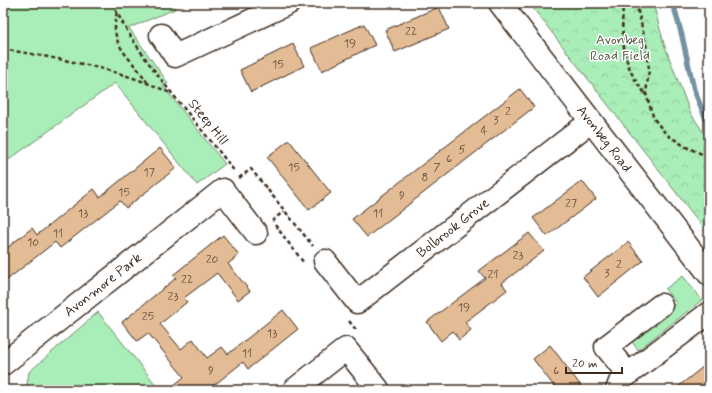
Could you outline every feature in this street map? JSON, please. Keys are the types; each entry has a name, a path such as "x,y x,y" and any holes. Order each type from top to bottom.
{"street":[{"path":"161,35 175,56 288,3"},
{"name":"Avonbeg Road","path":"500,3 590,122 709,274"},
{"name":"Bolbrook Grove","path":"325,261 357,302 590,122"},
{"name":"Avonmore Park","path":"3,364 223,190 264,227"},
{"path":"661,305 606,347 622,382 709,312"},
{"path":"294,390 346,349 378,389"}],"path":[{"name":"Steep Hill","path":"112,3 126,29 172,94 228,163"},
{"path":"623,3 623,47 632,76 646,94 654,119 666,134 686,147 709,158"},
{"path":"636,3 648,56 649,69 646,94"},
{"path":"117,12 113,26 116,39 123,51 141,72 147,82"},
{"path":"3,49 59,59 147,82 172,94"},
{"path":"239,178 251,168 325,261"},
{"path":"264,227 284,211"},
{"path":"347,330 359,321"}],"green space":[{"path":"3,3 173,3 175,9 129,28 168,83 163,86 225,164 197,185 115,83 3,164"},
{"name":"Avonbeg Road Field","path":"529,3 653,3 664,44 690,112 709,141 709,235"},
{"path":"683,276 702,300 638,350 630,339 676,303 665,289"},
{"path":"98,312 160,390 26,390 29,372"}],"building":[{"path":"439,7 449,29 395,52 385,30"},
{"path":"364,24 375,45 322,71 311,48"},
{"path":"293,44 304,66 251,92 240,70"},
{"path":"520,89 534,107 367,237 352,219"},
{"path":"289,140 331,193 309,210 267,157"},
{"path":"160,148 176,168 126,208 120,201 60,248 55,242 3,283 3,251 32,228 37,235 94,189 100,197"},
{"path":"582,181 596,199 547,236 533,218"},
{"path":"529,233 544,251 502,283 507,290 465,322 471,330 459,340 453,331 441,341 427,322 485,278 479,271"},
{"path":"223,235 239,255 228,264 250,291 238,300 217,273 184,298 187,302 160,324 181,349 193,339 207,358 222,347 228,354 283,310 298,329 248,369 243,362 208,390 168,390 184,377 148,333 137,341 122,322 176,278 173,275"},
{"path":"628,242 643,261 598,297 583,277"},
{"path":"550,345 584,390 557,390 533,359"},
{"path":"709,362 709,390 674,390"}],"waterway":[{"path":"673,3 694,90 709,126"}]}
